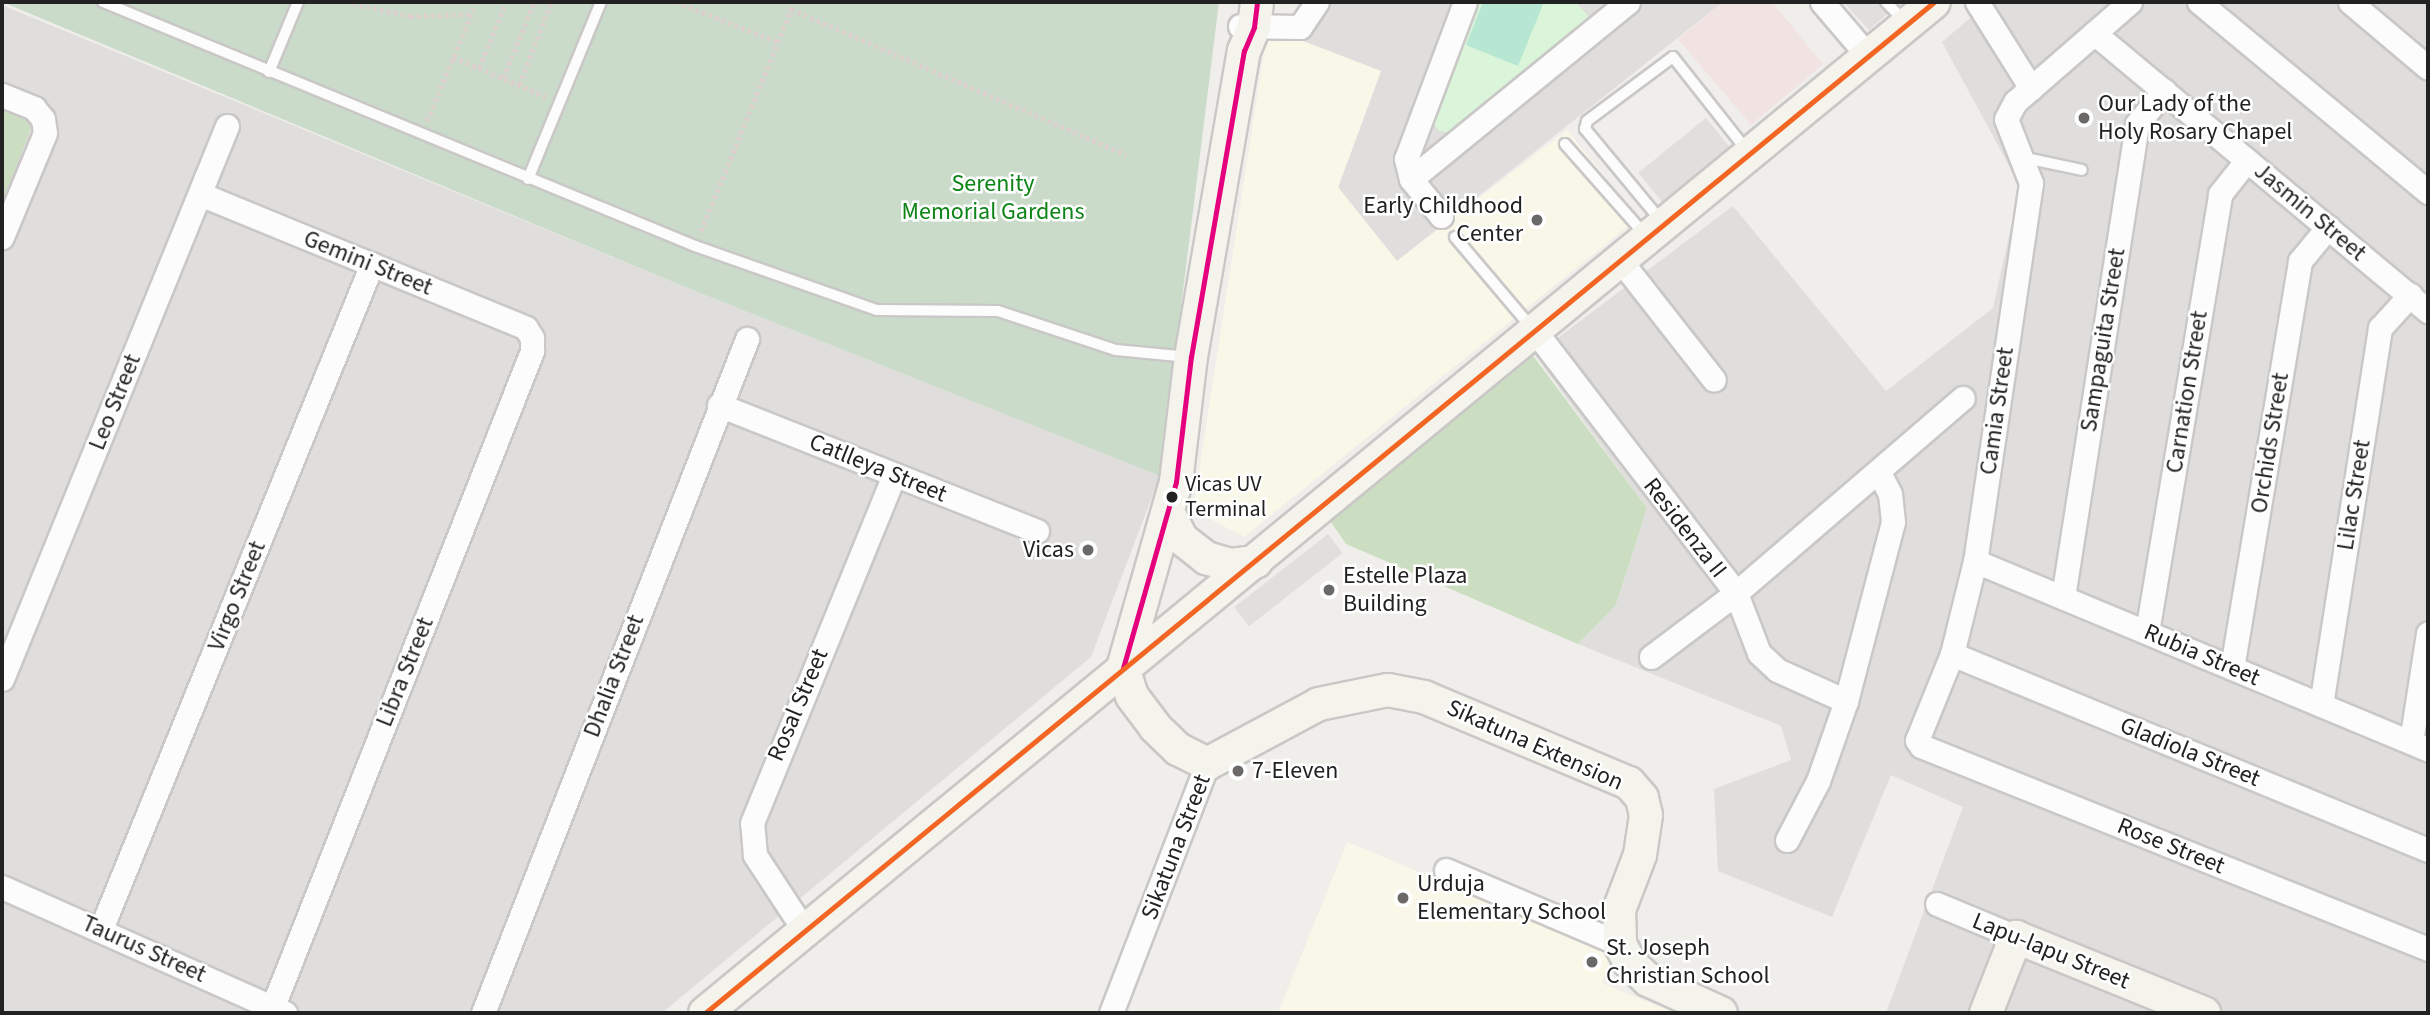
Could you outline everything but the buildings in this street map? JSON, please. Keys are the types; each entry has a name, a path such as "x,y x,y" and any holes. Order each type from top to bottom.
{"main road":[{"path":"705,1013 1869,57 1897,13 1934,2"},
{"path":"1123,668 1165,526 1246,22"},
{"path":"1165,526 1206,558 1231,565 1256,562"},
{"path":"1165,526 1189,569 1231,583"},
{"name":"Sikatuna Street","path":"1123,668 1132,696 1155,727 1178,749 1207,764"},
{"name":"Sikatuna Extension","path":"1207,764 1319,704 1388,690 1423,697 1613,775 1642,798 1646,815 1640,855 1619,910 1620,944"},
{"path":"1986,1013 2016,937"},
{"name":"Lapu-lapu Street","path":"2016,937 2190,1011"},
{"path":"1620,944 1630,963 1647,980 1721,1013"}],"street":[{"path":"1246,22 1300,27 1317,2"},
{"path":"1441,216 1411,179 1406,159 1410,139 1465,2"},
{"path":"1411,179 1628,2"},
{"path":"1822,2 1869,57"},
{"path":"1977,2 2031,88 2130,2"},
{"path":"1986,2 2000,25 1999,34"},
{"path":"2199,2 2428,192"},
{"path":"2350,2 2428,68"},
{"name":"Jasmin Street","path":"2094,33 2428,311"},
{"name":"Camia Street","path":"1917,740 1952,654 1975,561 2031,183 2006,119 2031,88"},
{"name":"Sampaguita Street","path":"2063,597 2137,124 2164,91"},
{"path":"2,95 34,108 43,119 44,133 2,237"},
{"name":"Leo Street","path":"2,679 227,126"},
{"name":"Carnation Street","path":"2147,632 2220,194 2247,160"},
{"name":"Gemini Street","path":"200,194 526,328 532,338"},
{"name":"Orchids Street","path":"2232,668 2300,261 2328,228"},
{"path":"1620,260 1714,380"},
{"name":"Virgo Street","path":"101,929 372,264"},
{"name":"Lilac Street","path":"2321,705 2380,328 2410,295"},
{"name":"Residenza II","path":"1535,331 1736,593 1747,631 1759,653 1777,670 1846,701"},
{"name":"Libra Street","path":"279,1010 532,351 532,338"},
{"name":"Dhalia Street","path":"483,1013 747,339"},
{"path":"1651,657 1736,593 1964,398"},
{"name":"Catlleya Street","path":"719,405 1037,531"},
{"path":"1787,840 1818,781 1846,701 1893,522 1890,494 1879,472"},
{"name":"Rosal Street","path":"804,930 755,855 752,823 894,475"},
{"name":"Rubia Street","path":"1975,561 2419,746"},
{"path":"2419,746 2428,634"},
{"name":"Gladiola Street","path":"1952,654 2428,850"},
{"name":"Rose Street","path":"1917,740 1933,751 2428,949"},
{"name":"Sikatuna Street","path":"1111,1013 1207,764"},
{"path":"1446,870 1620,944"},
{"name":"Taurus Street","path":"2,887 279,1010"},
{"name":"Lapu-lapu Street","path":"1937,904 2016,937"}],"lane":[{"path":"103,2 695,246 885,312 998,311 1116,350 1192,357"},
{"path":"269,72 298,2"},
{"path":"528,179 601,2"},
{"path":"1656,231 1585,129 1587,121 1669,58 1678,60 1750,154"},
{"path":"1565,144 1656,231"},
{"path":"2021,157 2082,170"},
{"path":"1455,237 1535,331"}],"path":[{"path":"345,2 410,16 471,14"},
{"path":"421,135 475,2"},
{"path":"479,68 506,2"},
{"path":"503,78 534,2"},
{"path":"519,85 551,2"},
{"path":"676,2 778,42"},
{"path":"695,246 794,2"},
{"path":"791,9 1126,155"},
{"path":"453,57 559,103"}],"shaded area":[{"path":"1308,2 1723,2 1397,261 1338,188 1381,71 1295,38"},
{"path":"1723,2 1772,2 1823,64 1751,125 1678,39"},
{"path":"1843,2 1901,2 1869,30"},
{"path":"1989,2 2428,2 2428,1013 1886,1013 1963,807 1891,775 1832,917 1718,871 1714,789 1791,760 1781,726 1578,644 1616,605 1647,508 1535,355 1733,206 1886,391 1993,308 2020,186 1942,42"},
{"path":"2,5 685,287 1160,476 1091,657 662,1013 2,1013"},
{"path":"1295,38 1381,71 1338,187 1397,261 1567,130 1638,218 1244,537 1193,510 1266,39"},
{"path":"1706,118 1737,156 1669,211 1638,173"},
{"path":"1328,534 1343,553 1249,626 1234,607"},
{"name":"Urduja Elementary School","path":"1347,842 1615,953 1602,983 1674,1013 1278,1013"}],"green space":[{"name":"Serenity Memorial Gardens","path":"2,2 1219,2 1160,476 685,287"},
{"path":"1478,2 1576,2 1589,17 1449,133 1438,130 1430,119"},
{"path":"1483,2 1544,2 1518,66 1466,45"},
{"path":"2,109 33,123 2,204"},
{"path":"1525,345 1647,508 1616,605 1578,644 1346,544 1324,512"}],"transit line":[{"path":"1123,668 1176,482 1191,357 1244,51 1254,27 1257,2"},
{"path":"705,1013 1934,2"}],"place":[{"name":"Our Lady of the Holy Rosary Chapel","path":"2084,118"},
{"name":"Early Childhood Center","path":"1537,220"},
{"name":"Vicas UV Terminal","path":"1172,497"},
{"name":"Vicas","path":"1088,550"},
{"name":"Estelle Plaza Building","path":"1329,590"},
{"name":"7-Eleven","path":"1238,771"},
{"name":"Urduja Elementary School","path":"1403,898"},
{"name":"St. Joseph Christian School","path":"1592,962"}]}
